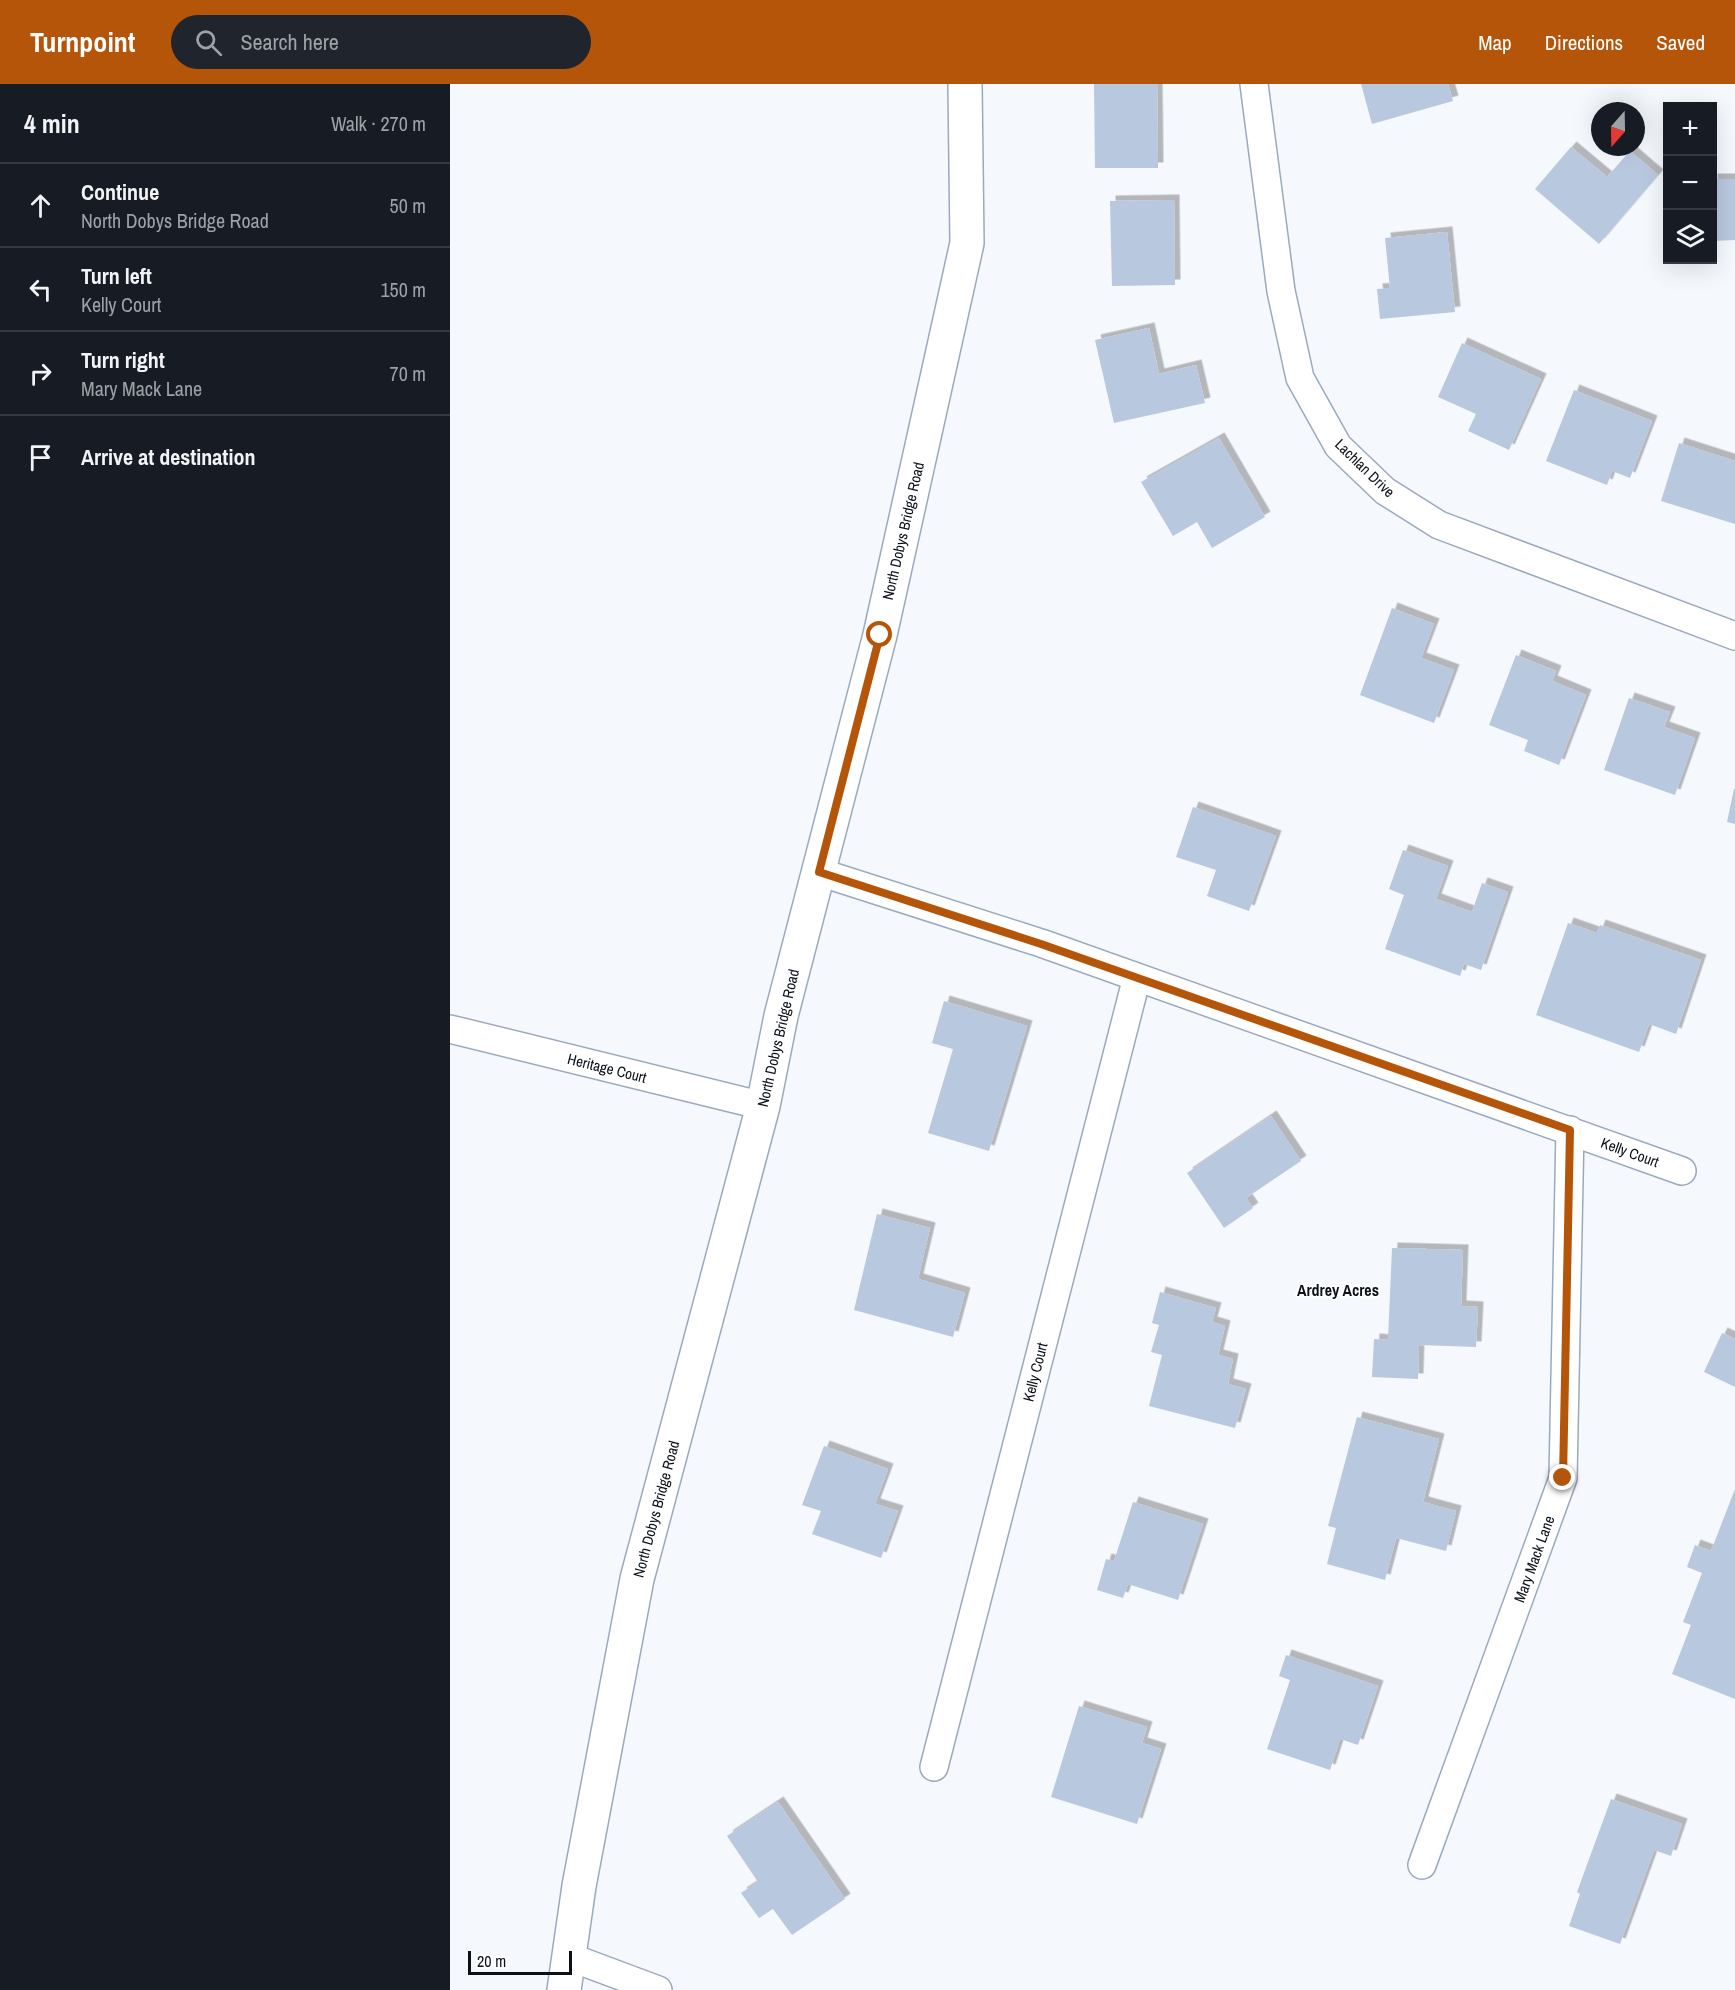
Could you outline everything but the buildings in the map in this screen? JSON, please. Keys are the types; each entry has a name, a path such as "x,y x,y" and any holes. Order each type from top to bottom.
{"street":[{"name":"North Dobys Bridge Road","path":"564,1990 567,1956 581,1874 638,1579 763,1106 781,1016 880,635 967,243 965,84"},
{"name":"Lachlan Drive","path":"1254,84 1281,291 1300,378 1338,446 1385,491 1439,525 1735,636"},
{"name":"Kelly Court","path":"819,872 1137,977 1682,1170"},
{"name":"Kelly Court","path":"934,1767 1137,977"},
{"name":"Heritage Court","path":"450,1029 763,1106"},
{"name":"Mary Mack Lane","path":"1422,1865 1563,1478 1570,1130"},
{"path":"567,1956 658,1990"}],"district":[{"name":"Ardrey Acres","path":"1338,1290"}],"route":[{"path":"880,635 819,872 1041,944 1570,1130 1563,1478"}]}
